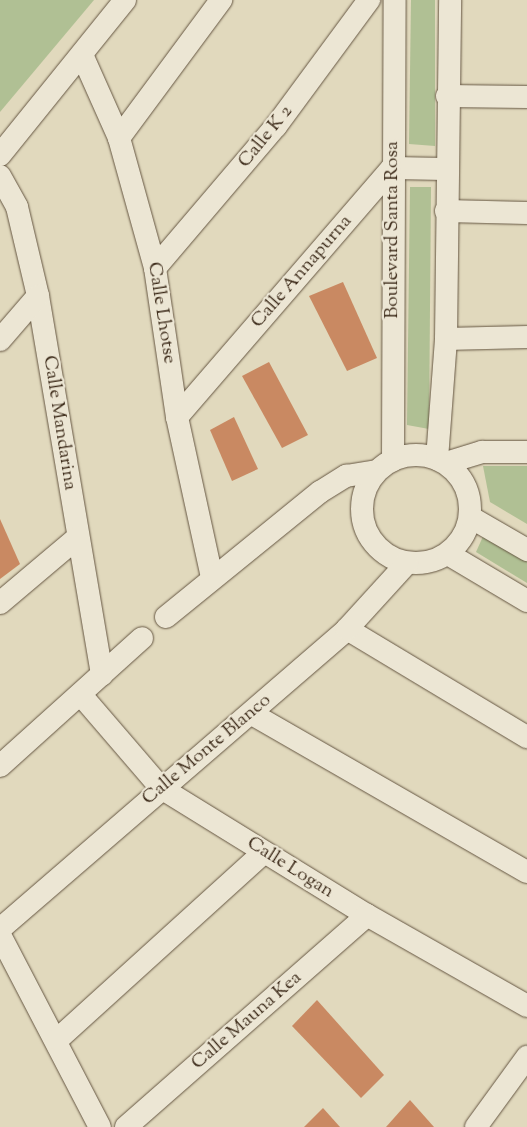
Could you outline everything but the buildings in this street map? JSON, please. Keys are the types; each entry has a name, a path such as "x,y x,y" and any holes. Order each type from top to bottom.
{"street":[{"path":"0,155 83,56 125,0"},
{"path":"119,138 221,0"},
{"name":"Calle K 2","path":"155,268 276,126 369,0"},
{"name":"Boulevard Santa Rosa","path":"385,465 395,0"},
{"path":"441,461 446,339 446,169 450,0"},
{"name":"Calle Lhotse","path":"83,56 119,138 155,268 177,416 212,578"},
{"path":"447,96 527,97"},
{"path":"392,168 446,169"},
{"name":"Calle Annapurna","path":"177,416 392,168"},
{"name":"Calle Mandarina","path":"0,176 17,207 38,296 77,538 102,675"},
{"path":"446,211 527,213"},
{"path":"0,340 38,296"},
{"path":"446,339 527,337"},
{"path":"441,461 482,452 527,452"},
{"path":"166,617 320,492 346,476 415,454 441,461 461,478 469,497 470,517 463,538 448,554 428,562 407,563 380,550 364,526 363,497 385,465"},
{"path":"470,517 527,550"},
{"path":"0,603 77,538"},
{"path":"448,554 527,601"},
{"name":"Calle Monte Blanco","path":"0,929 161,788 252,714 347,628 407,563"},
{"path":"347,628 527,737"},
{"path":"0,766 142,638"},
{"name":"Calle Logan","path":"81,695 161,788 367,915 527,1006"},
{"path":"252,714 527,872"},
{"path":"58,1039 264,852"},
{"name":"Calle Mauna Kea","path":"126,1127 367,915"},
{"path":"0,935 58,1039 100,1127"},
{"path":"476,1127 527,1057"}],"green space":[{"path":"0,0 94,0 0,112"},
{"path":"411,0 435,0 435,146 409,144"},
{"path":"410,187 431,187 429,429 407,425"},
{"path":"483,466 527,466 527,524 490,502"},
{"path":"485,532 527,557 527,583 476,552"}]}
